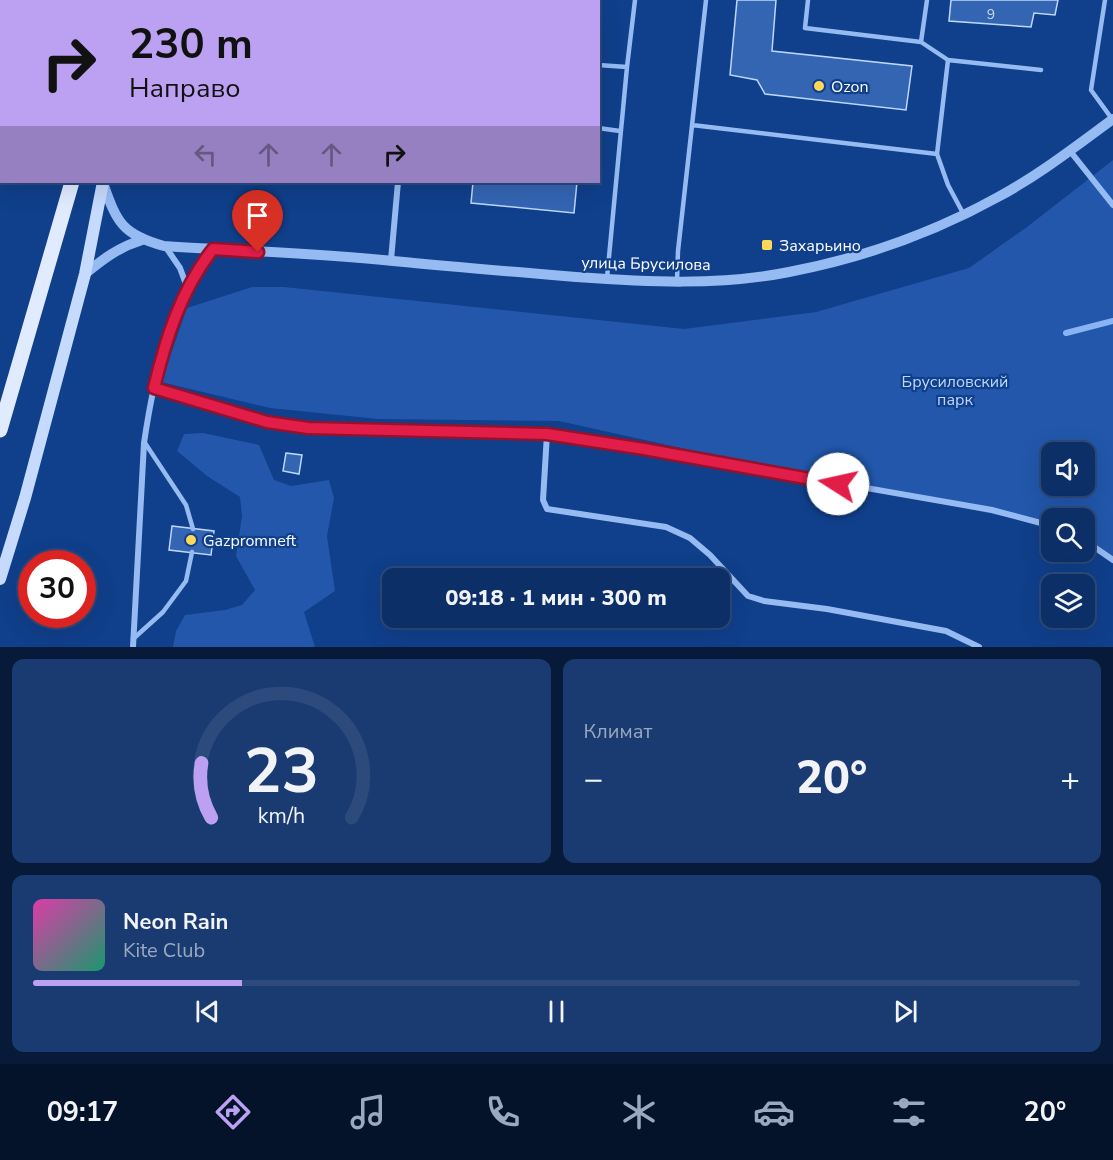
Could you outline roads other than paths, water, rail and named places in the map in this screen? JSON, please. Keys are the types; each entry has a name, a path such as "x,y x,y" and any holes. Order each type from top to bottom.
{"main road":[{"path":"0,579 25,498 85,274 103,183"},
{"path":"0,429 71,185"}],"street":[{"name":"улица Брусилова","path":"142,240 164,246 391,261 607,279 677,282 736,279 787,273 843,260 902,241 964,215 1000,196 1070,151 1113,119"},
{"path":"1070,151 1113,205"},
{"path":"103,183 112,209 122,225 142,240"},
{"path":"391,261 398,183"},
{"path":"85,274 112,252 127,244 142,240"},
{"path":"164,246 180,268 187,287"},
{"path":"133,647 144,443 154,388 174,320 187,287 196,270 213,249"},
{"path":"154,388 267,422 308,428 547,434 992,510 1041,523"},
{"path":"547,434 543,500 547,509 666,527 690,538 710,555 748,596 764,601 827,609 946,631 979,647"},
{"path":"1095,548 1113,560"}],"lane":[{"path":"607,279 620,131 635,0"},
{"path":"677,282 678,251 706,0"},
{"path":"808,0 805,28 921,42 948,60 1041,70"},
{"path":"921,42 927,0"},
{"path":"1105,0 1091,90 1113,119"},
{"path":"948,60 937,154 948,185 964,215"},
{"path":"600,65 627,67"},
{"path":"692,125 937,154"},
{"path":"600,128 620,131"},
{"path":"144,443 186,505 193,529"},
{"path":"133,639 163,612 186,581 192,552"}],"waterway":[{"path":"1066,333 1113,321"}],"place":[{"name":"Ozon","path":"819,86"},
{"name":"Захарьино","path":"767,245"},
{"name":"Gazpromneft","path":"191,540"}],"park label":[{"name":"Брусиловский парк","path":"955,390"}]}
